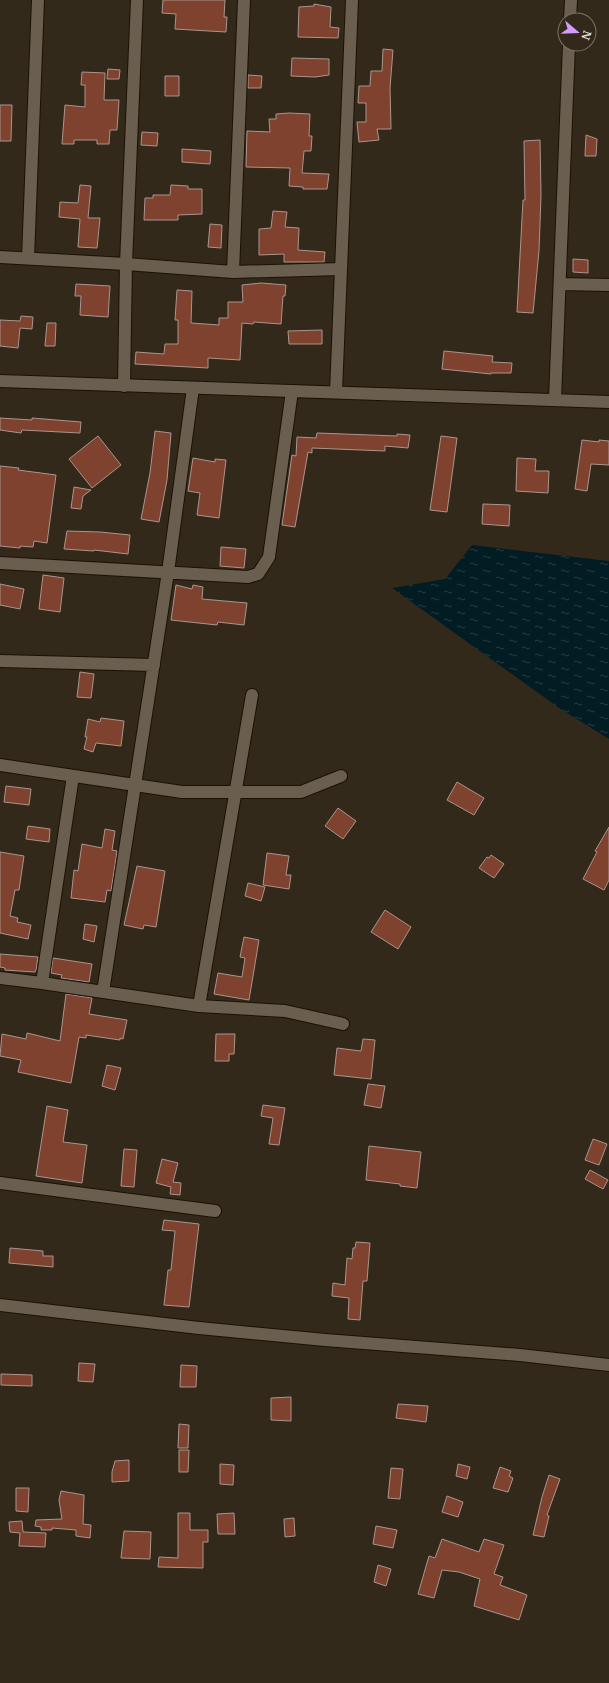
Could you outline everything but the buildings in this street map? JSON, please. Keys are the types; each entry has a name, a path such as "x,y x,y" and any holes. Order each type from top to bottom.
{"street":[{"path":"28,258 38,0"},
{"path":"124,386 126,264 137,0"},
{"path":"233,272 244,0"},
{"path":"336,392 352,0"},
{"path":"570,12 571,0"},
{"path":"555,400 569,52"},
{"path":"0,257 233,272 341,269"},
{"path":"560,284 609,285"},
{"path":"0,381 609,402"},
{"path":"103,992 168,572 193,388"},
{"path":"0,563 248,577 258,574 269,557 292,391"},
{"path":"0,661 154,665"},
{"path":"199,1006 252,695"},
{"path":"0,765 182,792 301,792 341,776"},
{"path":"42,983 72,776"},
{"path":"0,978 199,1006 285,1010 343,1024"},
{"path":"0,1183 215,1211"},
{"path":"0,1305 199,1328 325,1340 520,1355 609,1365"}],"water":[{"path":"472,545 609,561 609,739 562,710 392,588 445,579"}]}
